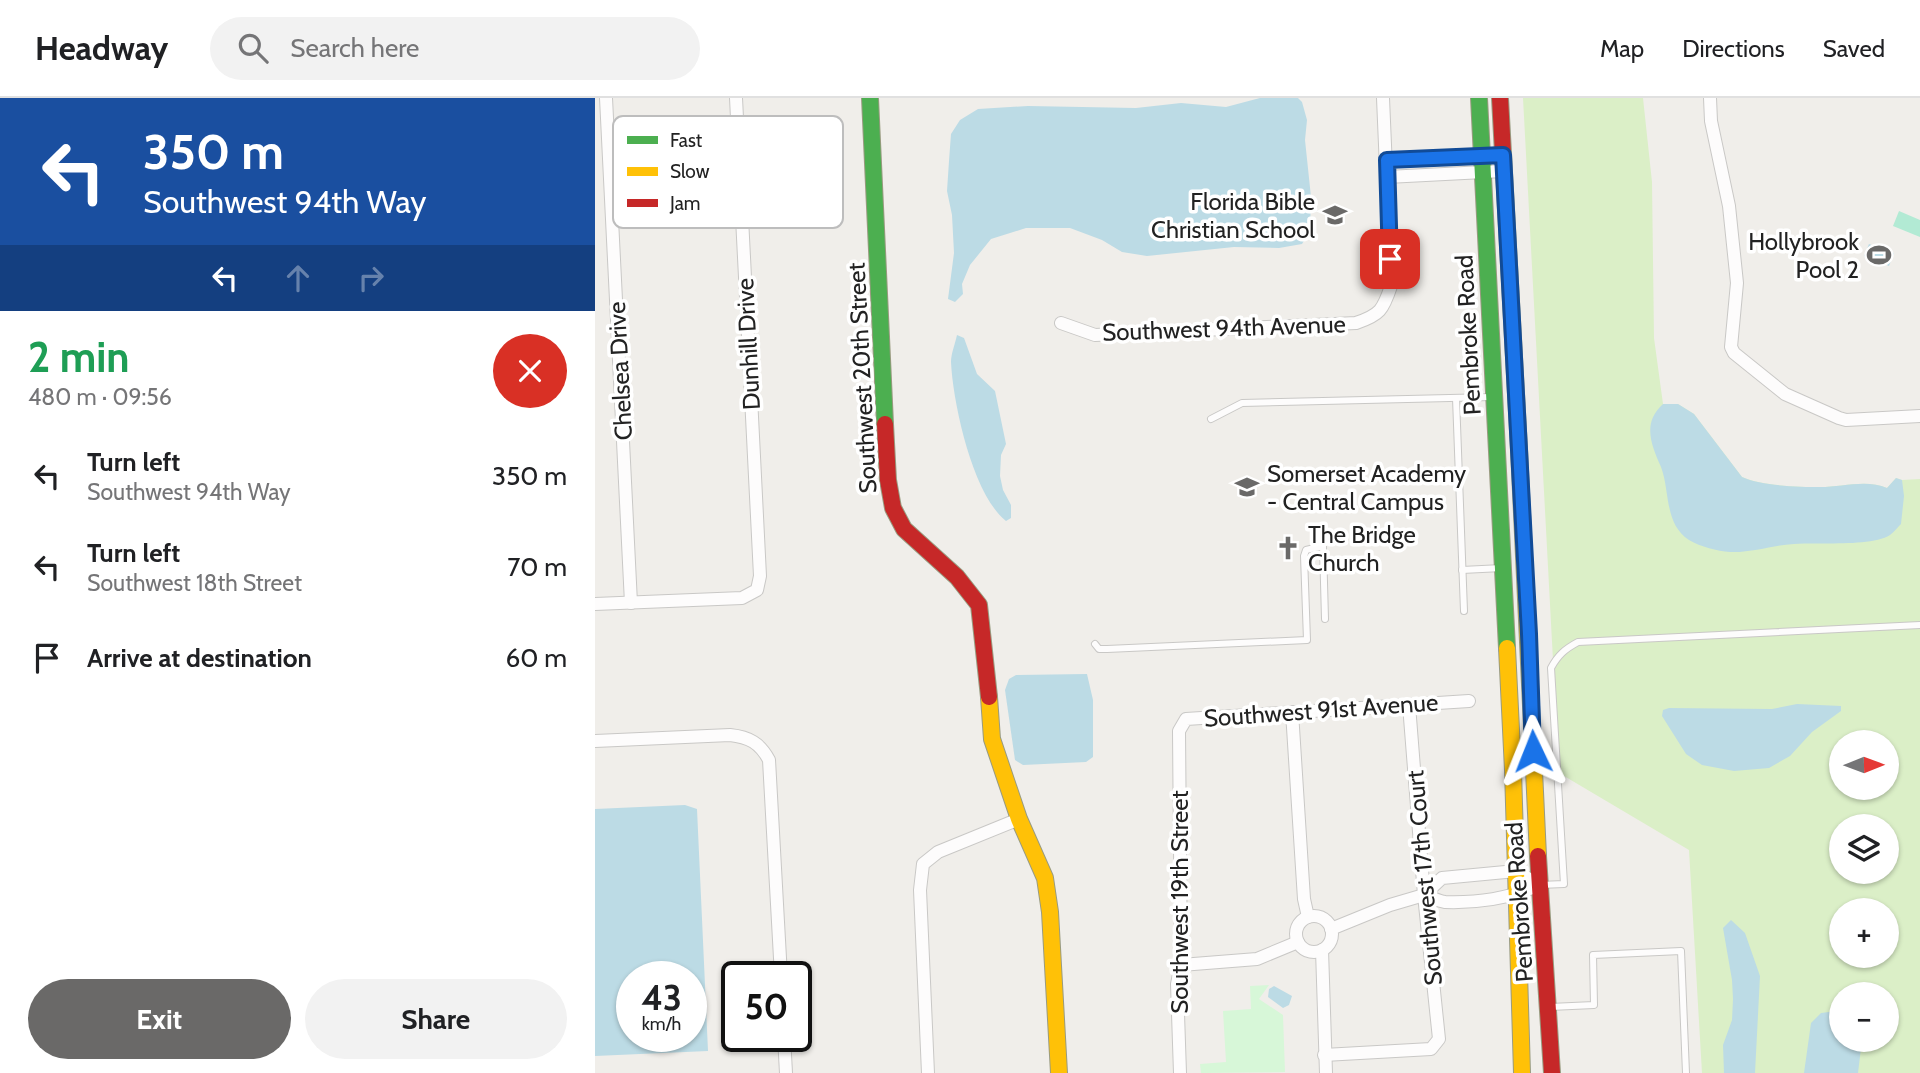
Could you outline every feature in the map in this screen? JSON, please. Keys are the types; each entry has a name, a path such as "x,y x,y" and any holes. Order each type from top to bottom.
{"main road":[{"name":"Southwest 20th Street","path":"870,98 888,480 893,508 904,529 957,578 979,605 992,739 1019,819 1045,878 1050,912 1059,1073"},
{"name":"Pembroke Road","path":"1479,98 1503,568 1522,1073"},
{"name":"Pembroke Road","path":"1500,98 1539,885 1552,1073"},
{"path":"1503,568 1524,567"}],"street":[{"name":"Chelsea Drive","path":"606,98 631,603"},
{"name":"Dunhill Drive","path":"736,98 737,116"},
{"path":"1383,98 1387,177 1483,172 1503,163"},
{"path":"1710,98 1711,121 1729,206 1734,248 1737,283 1730,339 1734,354 1785,394 1839,418 1846,420 1920,416"},
{"path":"1387,160 1482,155 1503,163"},
{"name":"Southwest 94th Avenue","path":"1061,323 1095,335 1356,323 1373,318 1384,308 1391,286 1387,177"},
{"name":"Dunhill Drive","path":"631,603 742,598 757,590 760,576 743,228"},
{"path":"595,604 631,603"},
{"name":"Southwest 91st Avenue","path":"1179,731 1187,719 1469,701"},
{"name":"Southwest 17th Court","path":"1324,1055 1431,1049 1439,1039 1409,705"},
{"path":"1292,712 1304,899 1308,917"},
{"name":"Southwest 19th Street","path":"1179,731 1181,965 1177,984 1180,1073"},
{"path":"595,741 730,735 744,736 756,742 769,760 780,961"},
{"path":"928,1073 920,890 923,864 938,852 1019,819"},
{"path":"1331,929 1390,905 1424,895 1442,878 1516,871 1539,885"},
{"path":"1424,895 1443,902 1516,896 1539,885"},
{"path":"1322,950 1308,951 1298,942 1298,927 1301,921 1308,917 1327,921 1331,929 1330,940 1322,950 1325,1073"},
{"path":"1181,965 1257,959 1298,942"},
{"path":"785,1052 786,1073"}],"lane":[{"path":"1211,419 1242,403 1494,397"},
{"path":"1456,398 1464,611"},
{"path":"1095,644 1100,649 1307,640 1304,556 1306,550 1314,546 1323,546 1325,619"},
{"path":"1462,570 1503,568"},
{"path":"1539,885 1564,884 1551,668 1558,655 1566,649 1578,642 1920,625"},
{"path":"1548,1007 1594,1005 1593,955 1681,951 1686,1073"}],"green space":[{"path":"1523,98 1643,98 1652,182 1654,338 1663,404 1678,404 1694,414 1742,477 1750,480 1791,486 1863,484 1887,488 1896,478 1920,479 1920,1073 1702,1073 1689,850 1559,773"},
{"path":"1899,211 1920,220 1920,237 1893,226"},
{"path":"1269,985 1259,999 1283,1015 1285,1072 1201,1073 1200,1064 1226,1062 1223,1011 1251,1009 1250,986"}],"water":[{"path":"1260,98 1298,98 1302,102 1307,120 1305,140 1311,197 1310,231 1302,244 1279,248 1234,247 1147,256 1122,252 1102,240 1070,228 1026,228 991,239 970,265 962,284 963,294 955,302 948,299 954,253 952,215 947,191 949,161 951,134 960,120 978,109 1028,106 1136,108 1181,103 1226,107"},
{"name":"Hollybrook Pool 2","path":"1869,244 1894,253 1889,266 1864,256"},
{"path":"957,335 964,338 977,374 995,391 1006,444 1001,455 1000,476 1003,490 1011,505 1011,518 1006,521 984,491 967,447 956,401 951,362"},
{"path":"1663,404 1678,404 1694,414 1742,477 1750,480 1791,486 1863,484 1887,488 1896,478 1902,480 1904,496 1901,524 1890,535 1881,539 1857,543 1794,544 1730,552 1689,540 1675,525 1664,476 1650,434 1652,419"},
{"path":"1087,674 1093,700 1093,757 1086,762 1023,765 1015,760 1005,690 1009,679 1016,675"},
{"path":"1797,704 1841,706 1841,711 1812,732 1790,756 1769,768 1734,771 1702,765 1686,754 1662,716 1663,710 1669,708 1772,709"},
{"path":"685,805 697,809 704,961 616,961 616,1052 685,1052 595,1056 595,809"},
{"path":"1731,920 1745,933 1760,976 1755,1073 1724,1073 1723,1045 1732,1020 1733,999 1723,928"},
{"path":"1274,986 1292,996 1289,1005 1283,1008 1268,997 1269,989"},
{"path":"1829,1012 1829,1052 1861,1052 1858,1073 1804,1073 1811,1023 1821,1013"}],"traffic: fast":[{"path":"870,98 885,424"},
{"path":"1479,98 1507,648"}],"traffic: slow":[{"path":"1519,449 1538,856"},
{"path":"1507,648 1522,1073"},
{"path":"989,697 992,739 1019,819 1045,878 1050,912 1059,1073"}],"traffic: jam":[{"path":"1500,98 1519,449"},
{"path":"885,424 888,480 893,508 904,529 957,577 979,605 989,697"},
{"path":"1538,856 1552,1073"}],"place":[{"name":"Florida Bible Christian School","path":"1335,215"},
{"name":"Hollybrook Pool 2","path":"1879,255"},
{"name":"Somerset Academy - Central Campus","path":"1247,487"},
{"name":"The Bridge Church","path":"1288,548"}],"route":[{"path":"1390,259 1387,160 1503,155 1533,751"}]}
